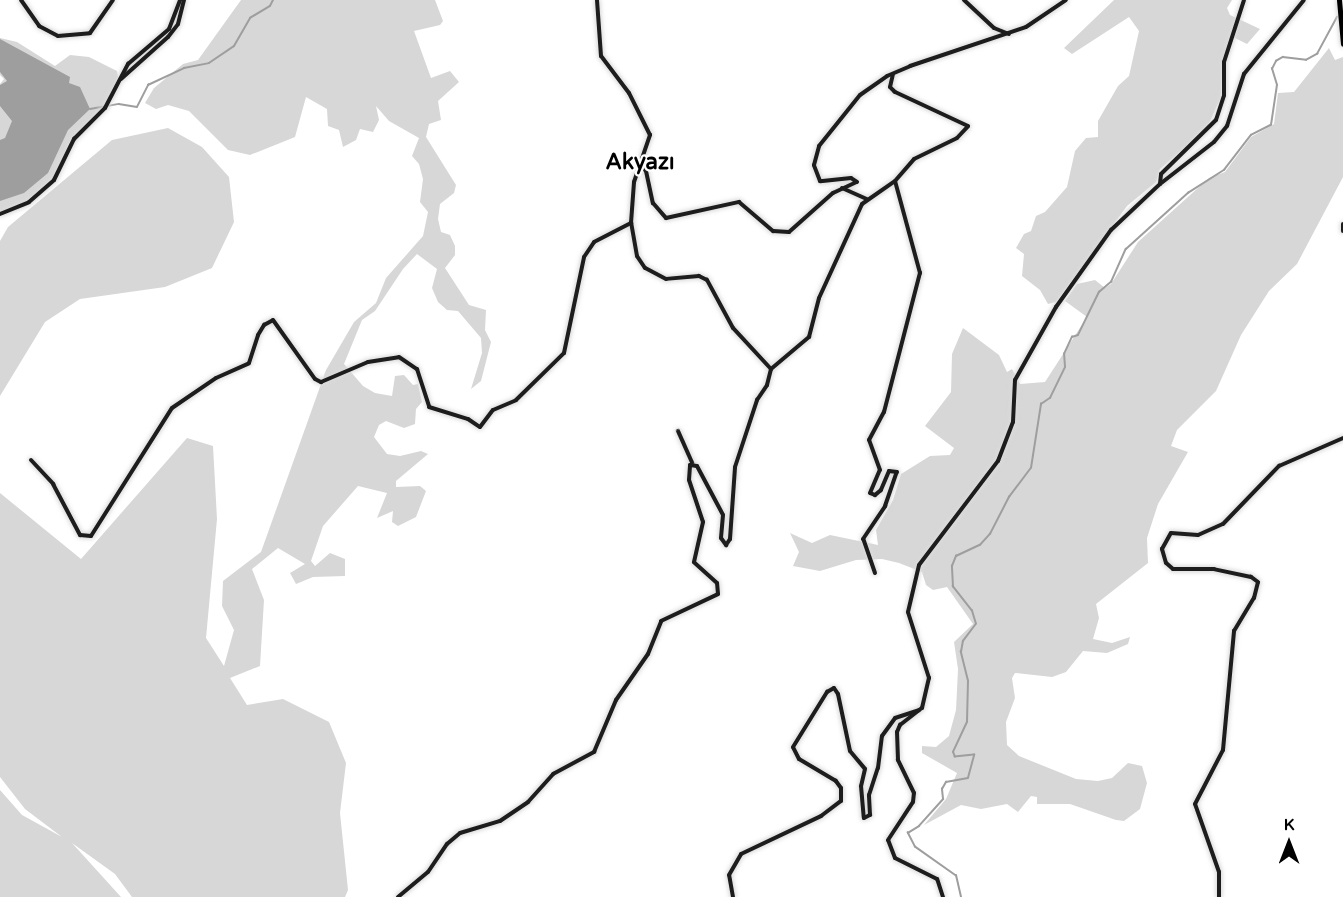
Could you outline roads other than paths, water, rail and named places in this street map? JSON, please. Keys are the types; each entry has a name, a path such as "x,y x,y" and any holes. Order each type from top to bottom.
{"main road":[{"path":"1339,0 1343,44"}],"street":[{"path":"21,0 39,26 58,36 90,33 113,0"},
{"path":"0,214 28,202 54,180 82,128 105,108 119,82 168,37 177,24 182,0"},
{"path":"597,0 601,55 629,93 649,131 641,166 634,182 631,241 645,268 666,279 699,276 707,280 717,292 733,327 771,369"},
{"path":"964,0 994,28 1010,35"},
{"path":"641,166 646,171 653,203 666,218 739,202 780,233 798,227 842,188 854,186 855,180 827,182 815,175 819,146 860,95 894,73 1010,35 1066,0"},
{"path":"1160,184 1161,174 1216,120 1224,95 1224,62 1244,0"},
{"path":"943,897 937,879 901,863 890,850 889,833 908,811 914,793 898,760 897,732 900,725 922,708 929,678 909,612 919,565 998,461 1013,422 1015,380 1056,307 1101,241 1160,184 1214,142 1227,126 1244,74 1304,0"},
{"path":"678,431 692,463 723,514 722,538 726,545 730,539 735,466 757,400 767,385 771,369 809,337 819,298 856,212 867,199 896,181 914,159 957,138 968,126 895,92 890,82 894,73"},
{"path":"875,573 862,539 885,506 897,472 889,471 881,490 875,495 870,493 880,470 869,440 884,412 920,273 896,181"},
{"path":"842,188 867,199"},
{"path":"31,460 53,484 80,535 91,536 172,408 216,378 249,363 264,325 273,320 306,369 321,382 368,362 399,357 417,369 429,407 468,419 480,428 493,410 516,400 564,352 584,258 594,242 631,223"},
{"path":"1343,224 1343,231"},
{"path":"1219,897 1220,872 1195,804 1223,750 1234,631 1254,598 1258,582 1251,577 1214,569 1173,569 1166,563 1162,549 1171,533 1198,535 1223,525 1279,466 1343,438"},
{"path":"398,897 428,872 447,844 460,833 500,821 528,802 553,774 594,752 616,700 648,654 661,621 718,594 717,583 694,562 703,522 689,480 692,463"},
{"path":"733,897 729,875 741,854 821,816 841,801 841,788 836,781 799,759 792,747 827,692 834,688 838,694 850,751 865,769 861,786 862,816 866,818 882,736 895,718 922,708"}],"waterway":[{"path":"90,109 119,104 137,107 148,85 184,68 209,63 234,46 250,18 270,6 273,0"},
{"path":"961,897 956,876 915,847 908,833 919,826 943,799 942,789 946,782 968,778 974,755 955,757 953,752 967,722 968,681 961,652 963,641 976,624 972,611 953,587 952,566 956,556 980,545 990,534 1009,497 1031,468 1041,404 1050,398 1065,367 1064,354 1072,337 1078,335 1099,292 1111,282 1126,249 1188,193 1224,170 1251,135 1271,125 1277,85 1272,69 1276,61 1283,57 1306,60 1317,54 1337,17"}],"district":[{"name":"Akyazı","path":"640,163"}]}
